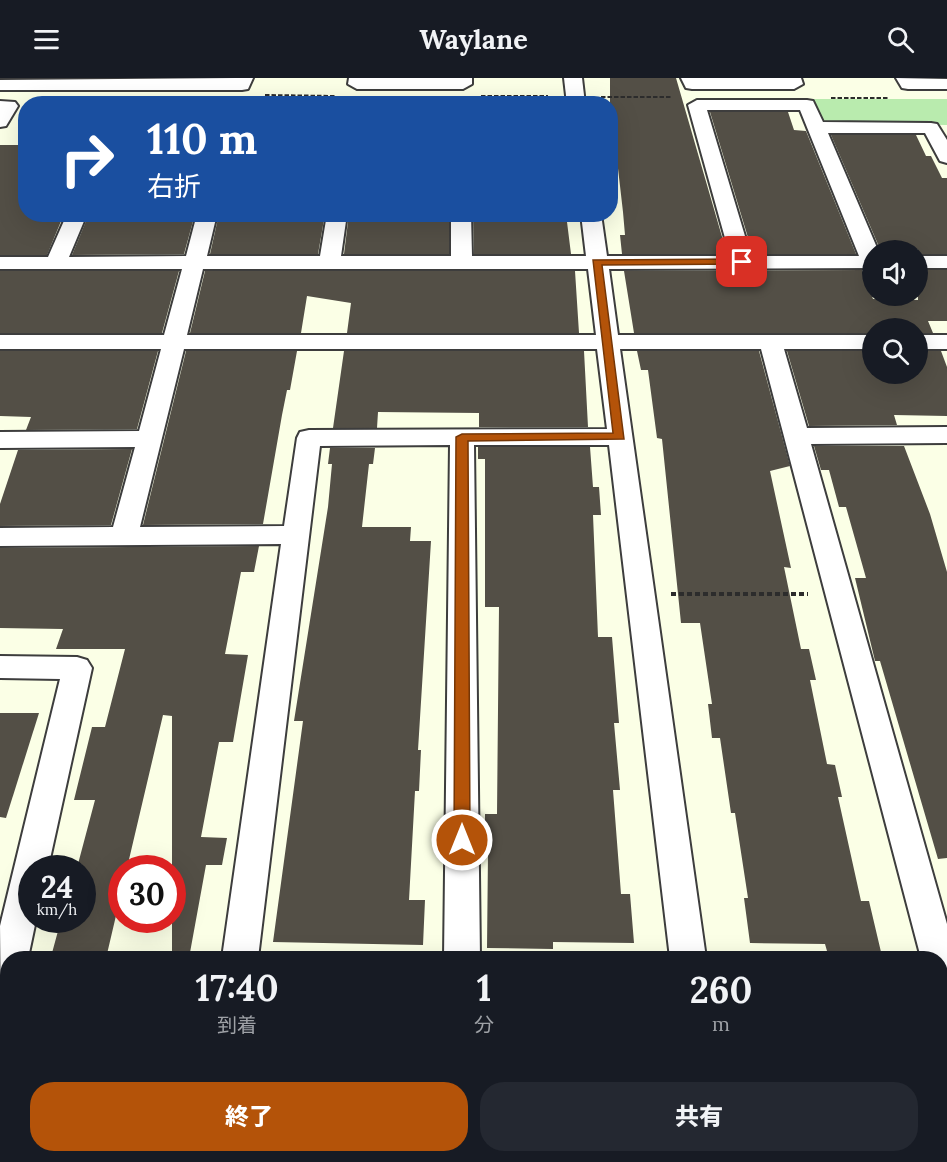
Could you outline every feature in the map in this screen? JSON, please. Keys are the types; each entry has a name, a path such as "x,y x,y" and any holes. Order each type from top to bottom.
{"street":[{"path":"0,85 24,81 134,81 242,85 244,78"},
{"path":"358,78 357,84 463,84 463,78"},
{"path":"573,78 575,96"},
{"path":"690,78 692,84 794,84 792,78"},
{"path":"904,78 908,84 947,84"},
{"path":"742,262 696,105 807,105 863,240"},
{"path":"0,106 9,106 0,122"},
{"path":"816,127 932,128 947,157"},
{"path":"56,263 74,222"},
{"path":"124,536 205,222"},
{"path":"330,263 336,222"},
{"path":"461,222 462,263"},
{"path":"592,222 687,951"},
{"path":"0,263 862,262"},
{"path":"928,262 947,262"},
{"path":"0,342 862,342"},
{"path":"771,342 937,951"},
{"path":"928,342 947,342"},
{"path":"797,436 945,440"},
{"path":"462,437 462,951"},
{"path":"241,951 309,438 620,437"},
{"path":"0,440 149,439"},
{"path":"0,537 296,535"},
{"path":"0,667 76,668 12,951"}],"path":[{"path":"640,594 840,595"}],"green space":[{"path":"813,99 947,99 947,125 832,124 821,119"}],"building":[{"path":"610,78 676,78 727,254 622,254 620,235 625,235 618,168 618,96 610,96"},
{"path":"710,112 788,112 794,130 806,131 856,254 753,254"},
{"path":"831,135 916,135 926,156 931,156 942,178 947,178 947,254 928,254 928,240 876,240"},
{"path":"0,145 18,145 18,222 61,222 47,255 0,255"},
{"path":"86,222 193,222 184,254 72,255"},
{"path":"217,222 324,222 318,254 210,254"},
{"path":"348,222 449,222 449,254 344,254"},
{"path":"473,222 567,222 571,254 474,254"},
{"path":"862,270 862,306 928,306 928,270 947,270 947,321 928,321 928,318 862,318 862,333 634,333 624,271"},
{"path":"0,271 179,271 162,333 0,333"},
{"path":"205,271 575,271 579,333 347,333 351,303 307,296 301,333 190,333"},
{"path":"928,321 933,333 928,333"},
{"path":"0,351 158,351 137,429 26,430 31,417 0,416"},
{"path":"186,351 297,351 290,390 287,390 282,415 263,524 143,525"},
{"path":"344,351 584,351 588,427 479,427 479,413 378,412 377,428 333,428"},
{"path":"637,351 759,351 790,466 770,471 791,568 784,567 801,649 809,649 816,680 810,680 827,764 835,765 842,797 838,797 861,901 869,901 881,951 827,951 825,944 750,943 744,898 748,898 735,813 731,813 720,738 712,738 708,704 712,704 700,623 681,623 662,439 657,438 648,370 641,370"},
{"path":"787,351 862,351 862,384 928,384 928,351 941,351 947,367 947,416 894,415 897,425 809,426"},
{"path":"814,446 904,446 930,514 947,572 947,858 938,859 880,661 875,661 855,578 866,578 846,507 839,507 829,470 821,470"},
{"path":"478,447 590,447 593,487 599,487 601,515 593,515 598,637 612,637 619,723 614,723 620,790 613,790 621,894 630,894 634,943 553,942 553,949 487,948 488,853 485,853 485,814 497,814 499,607 485,607 485,459 478,459"},
{"path":"330,448 375,448 373,464 369,464 362,527 411,527 410,541 431,541 418,750 421,750 419,791 415,791 409,900 425,900 423,945 273,942 303,721 294,721 328,507 332,464 328,464"},
{"path":"132,449 111,525 0,526 0,504 18,450"},
{"path":"259,546 254,572 241,572 225,654 248,655 233,742 219,742 201,837 227,838 222,865 206,865 190,951 172,951 172,933 186,933 186,855 172,855 172,716 163,715 130,855 108,855 108,933 112,933 108,951 53,951 57,933 96,933 96,855 80,855 95,800 74,800 92,727 105,727 125,649 56,649 63,629 0,628 0,548"},
{"path":"0,713 39,713 6,818 0,817"}],"route":[{"path":"462,840 462,437 620,437 597,262 742,262"}]}
